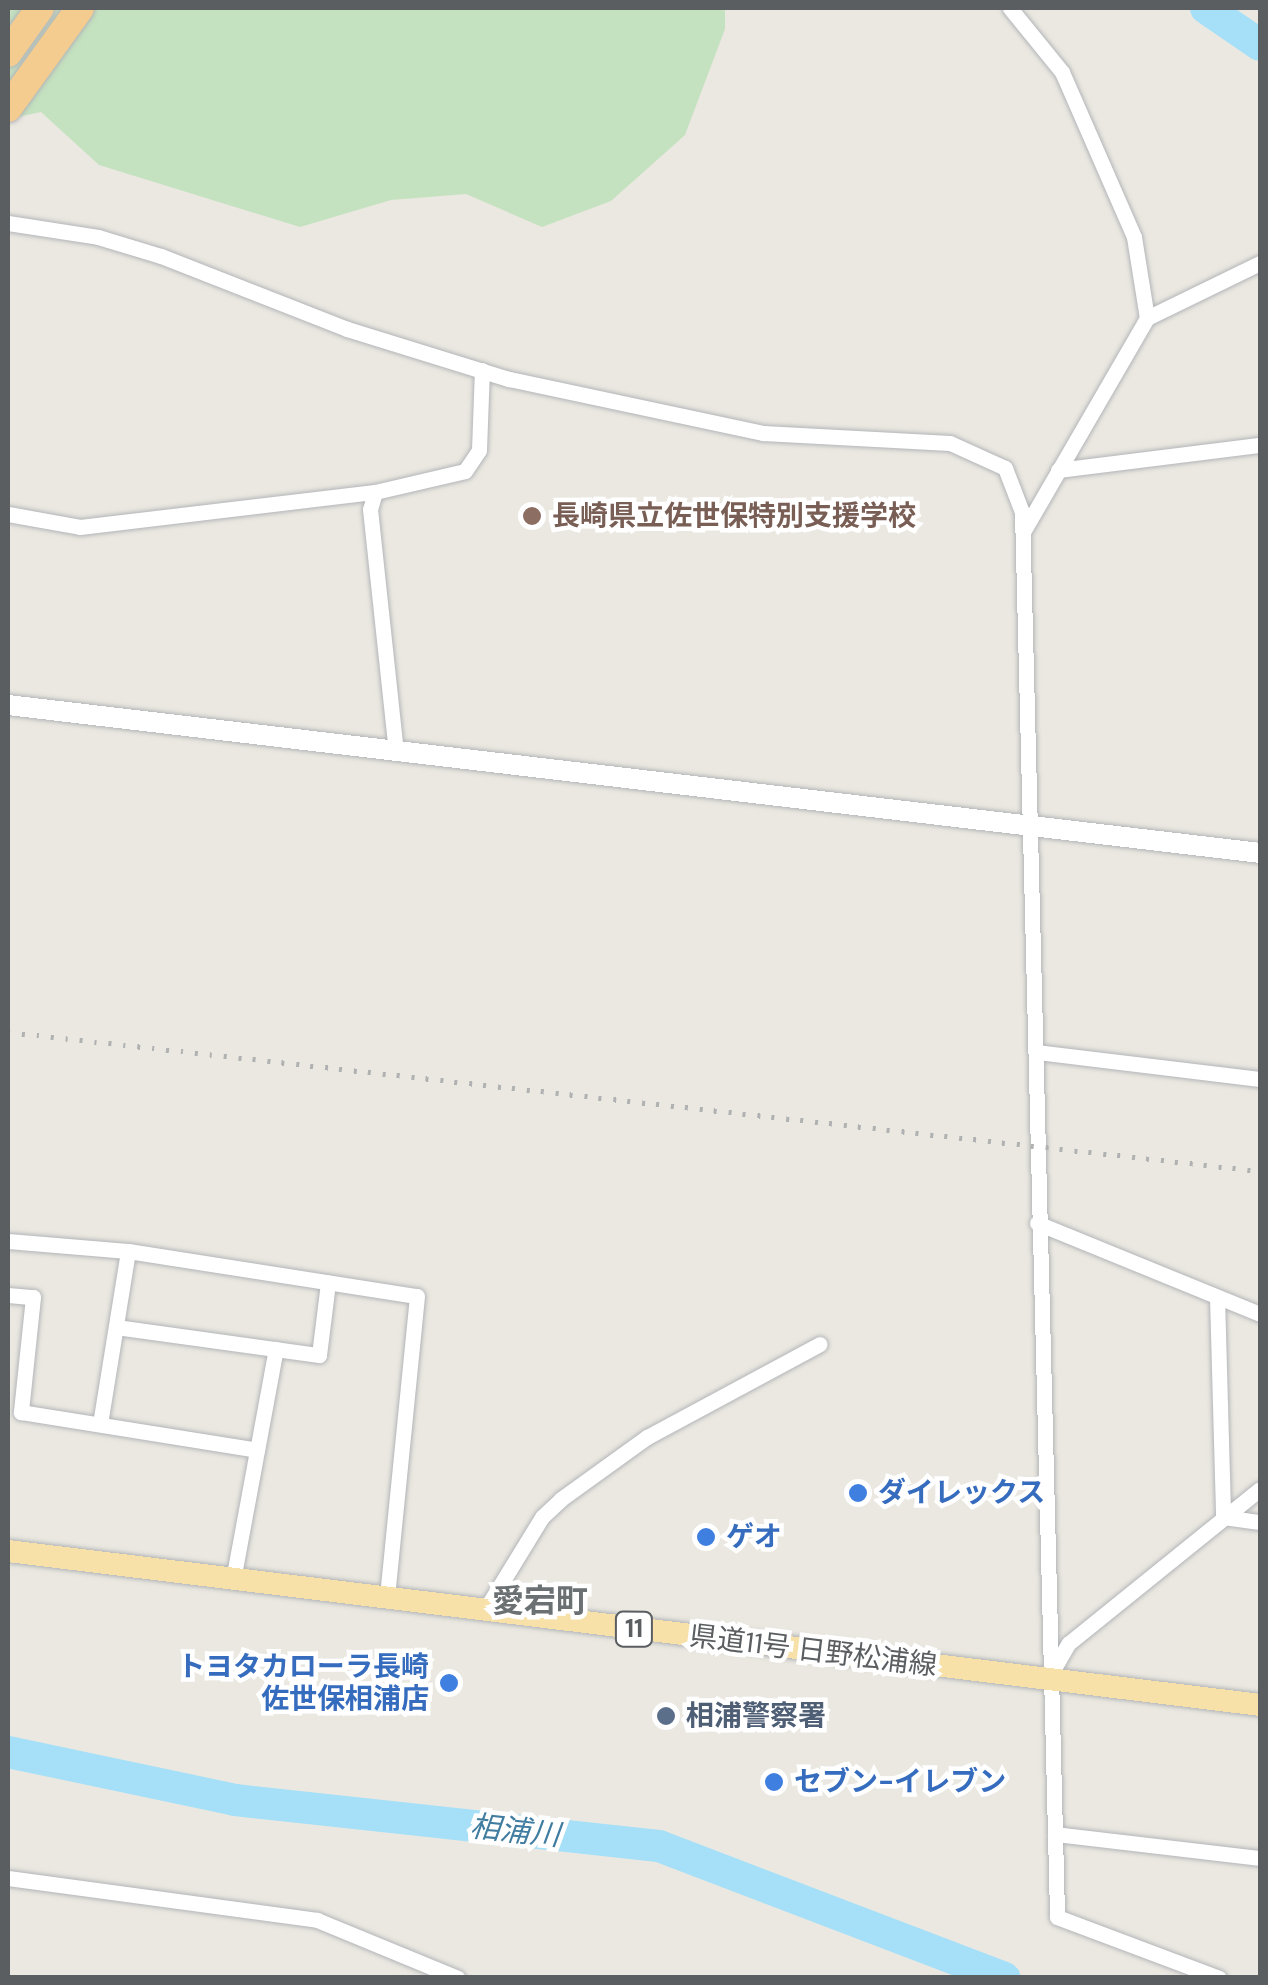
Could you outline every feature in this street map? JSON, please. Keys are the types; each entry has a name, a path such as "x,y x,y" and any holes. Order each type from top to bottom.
{"highway":[{"path":"8,53 40,8"},
{"path":"8,108 80,8"}],"main road":[{"name":"県道11号 日野松浦線","path":"8,1551 1260,1705"}],"street":[{"path":"1010,8 1062,72 1134,237 1146,318"},
{"path":"8,223 98,237 162,256 347,329 482,370 763,433 950,442 979,451 1004,468 1022,512 1019,540 1037,1052 1047,1680 1057,1917 1219,1978"},
{"path":"1019,540 1146,318 1260,262"},
{"path":"8,514 80,527 376,492 474,464 482,370"},
{"path":"1058,470 1260,445"},
{"path":"376,492 370,509 396,751"},
{"path":"8,704 1260,853"},
{"path":"1037,1052 1260,1080"},
{"path":"1037,1223 1260,1314"},
{"path":"8,1241 128,1251 417,1296 387,1596"},
{"path":"100,1424 128,1251"},
{"path":"116,1327 319,1355 328,1283"},
{"path":"8,1295 33,1298 21,1412 257,1450"},
{"path":"1217,1297 1224,1517"},
{"path":"485,1610 542,1517 561,1499 647,1437 820,1344"},
{"path":"233,1580 276,1349"},
{"path":"1047,1680 1069,1643 1260,1488"},
{"path":"1224,1517 1260,1522"},
{"path":"1055,1834 1260,1858"},
{"path":"8,1878 316,1920 458,1978"}],"green space":[{"path":"8,8 725,8 725,29 685,135 611,201 542,227 466,194 391,200 300,227 99,165 41,112 8,119"}],"waterway":[{"path":"1206,8 1260,45"},
{"name":"相浦川","path":"8,1752 235,1800 659,1846 1005,1978"}],"railway":[{"path":"8,1032 1260,1171"}],"place":[{"name":"長崎県立佐世保特別支援学校","path":"532,516"},
{"name":"ダイレックス","path":"858,1493"},
{"name":"ゲオ","path":"706,1537"},
{"name":"トヨタカローラ長崎 佐世保相浦店","path":"449,1683"},
{"name":"相浦警察署","path":"666,1716"},
{"name":"セブン-イレブン","path":"774,1782"}],"district":[{"name":"愛宕町","path":"540,1601"}]}
